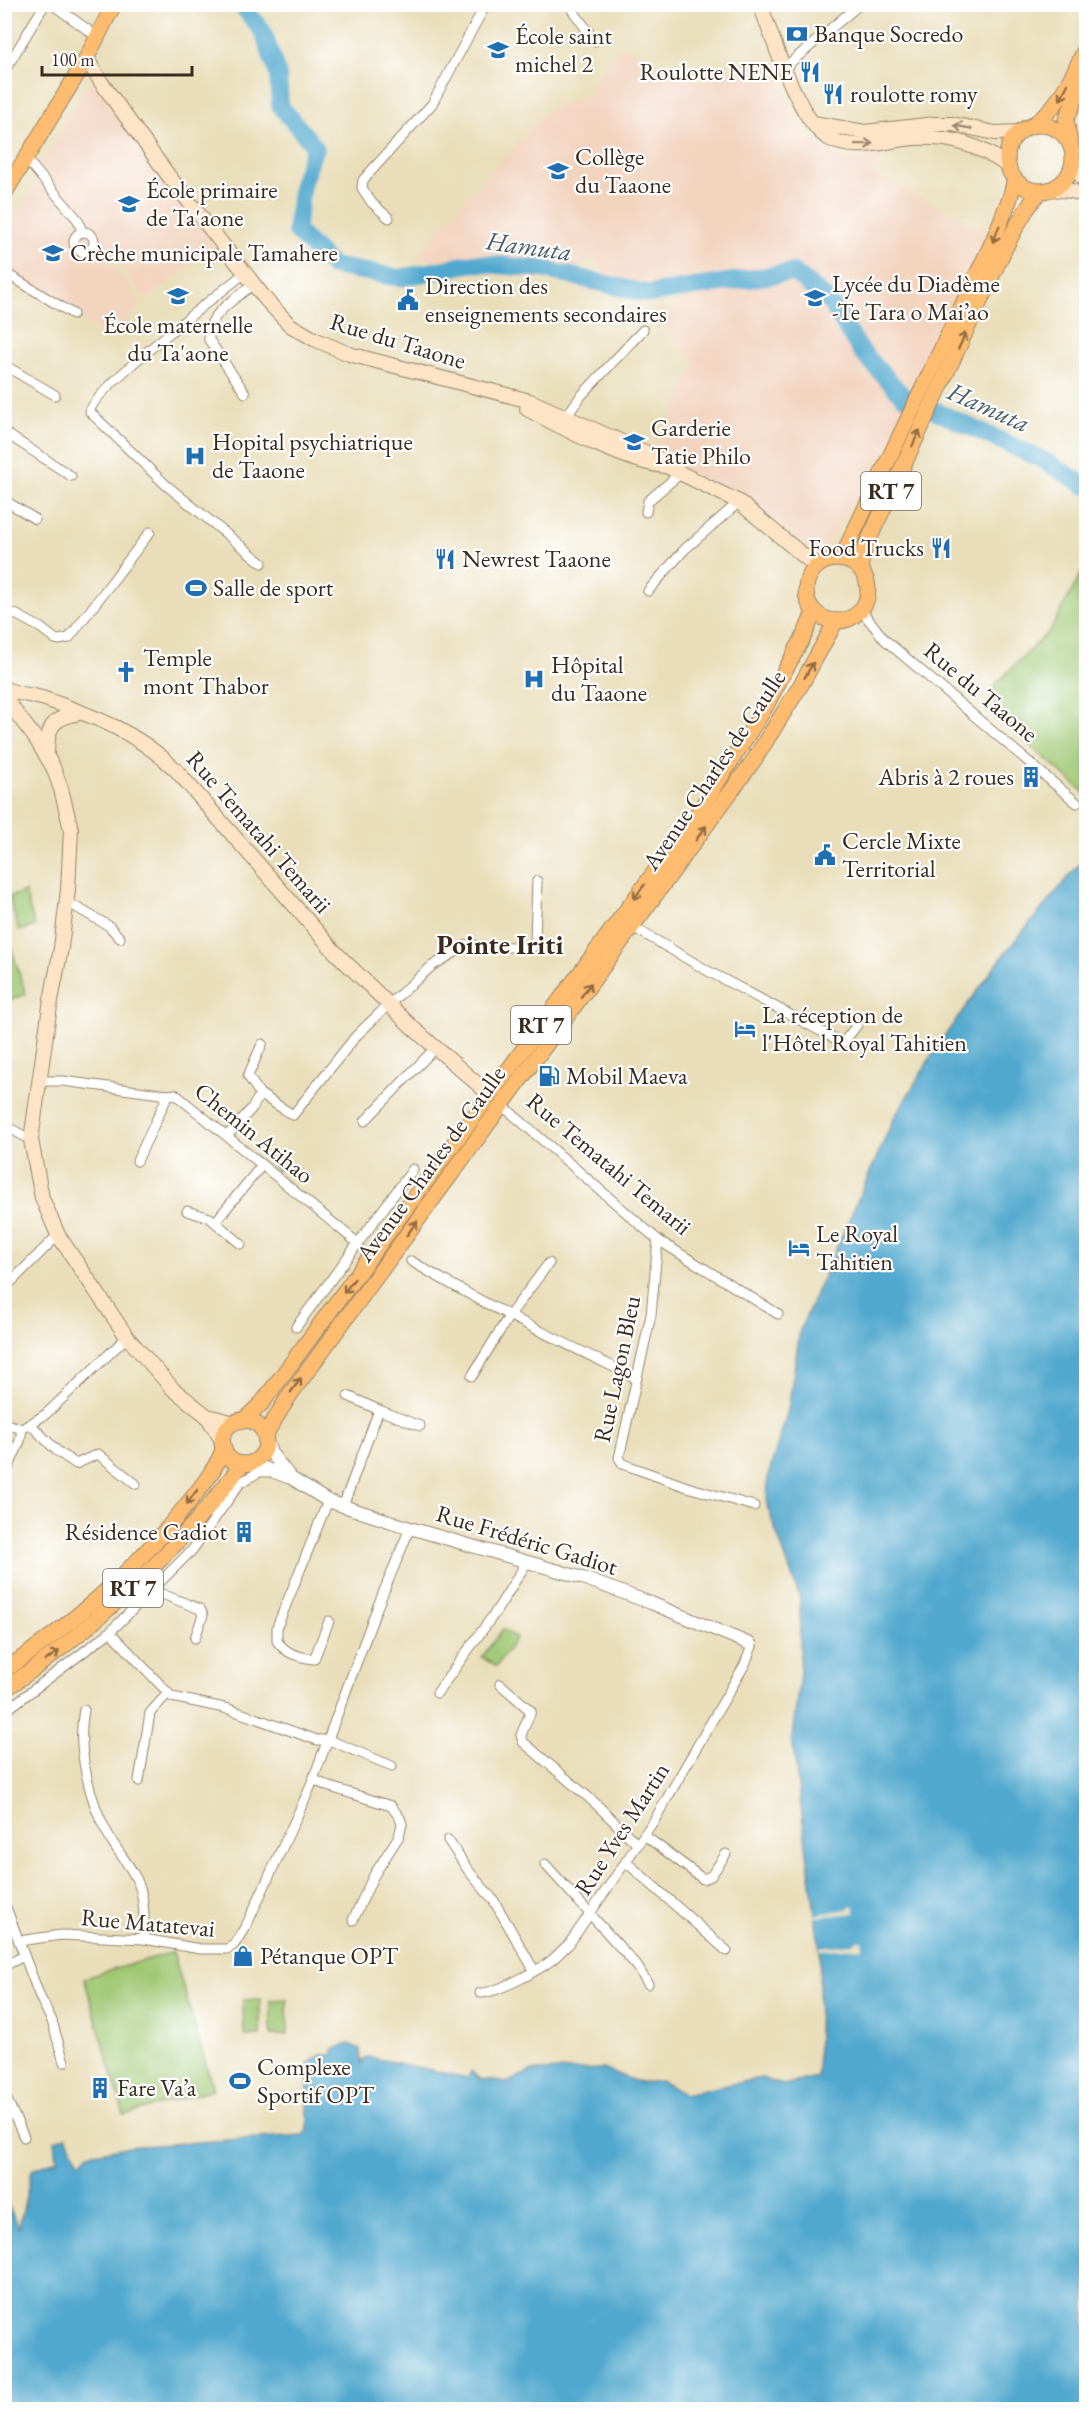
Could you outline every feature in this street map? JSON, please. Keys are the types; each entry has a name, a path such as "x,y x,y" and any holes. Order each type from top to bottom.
{"main road":[{"path":"4,194 87,59 114,4"},
{"path":"760,4 794,94 813,123 827,138 856,145 914,138 945,139 967,143 989,152 1029,189 1072,191 1086,196"},
{"name":"RT 7","path":"860,568 864,550 1010,198 1012,173 1009,147 1026,129 1044,119 1059,102 1086,48"},
{"name":"Rue du Taaone","path":"87,59 168,175 245,273 290,325 314,339 349,354 530,401 563,421 658,458 666,466 739,502 817,567"},
{"path":"1072,153 1066,119 1086,77"},
{"path":"813,123 865,132 952,124 995,133 1044,125 1056,129 1066,137 1078,172 1086,183"},
{"name":"RT 7","path":"930,390 1028,206 1045,190 1067,177 1072,153"},
{"name":"RT 7","path":"841,559 920,412"},
{"path":"841,559 860,568 868,587 867,599 861,610 850,619 836,621 824,619 814,612 807,600 806,590 809,576 825,561 841,559"},
{"name":"Avenue Charles de Gaulle","path":"239,1422 262,1403 714,788 763,711 805,634 814,612"},
{"name":"Avenue Charles de Gaulle","path":"265,1437 289,1396 754,760 802,683 836,621"},
{"path":"8,692 38,727 47,755 58,777 70,829 67,902 31,1140 38,1184 58,1235 127,1337 173,1389 207,1416 231,1460 246,1464"},
{"name":"Rue Tematahi Temarii","path":"8,692 41,698 124,730 165,760 301,915 387,1005 489,1094"},
{"path":"47,755 47,737 51,727 62,718 79,713"},
{"path":"207,1416 256,1424 265,1437"},
{"name":"RT 7","path":"4,1671 61,1630 134,1565 173,1522 217,1466 227,1429 239,1422"},
{"name":"RT 7","path":"4,1690 83,1632 135,1586 170,1552 246,1464 263,1454 265,1437"}],"street":[{"path":"4,72 45,4"},
{"path":"52,4 99,38"},
{"path":"389,218 372,203 362,188 363,180 432,104 486,4"},
{"path":"568,4 595,41"},
{"path":"784,68 860,4"},
{"path":"26,159 78,220 82,232"},
{"path":"4,272 73,314"},
{"path":"245,273 123,372 94,400 90,406 90,412 166,485 262,563"},
{"path":"245,393 209,340 208,331 214,319 254,284"},
{"path":"563,421 581,396 643,330"},
{"path":"4,365 56,395"},
{"path":"4,432 71,476"},
{"path":"646,512 648,501 681,473"},
{"path":"4,500 35,519"},
{"path":"648,591 685,549 739,502"},
{"path":"4,621 13,613 42,628 55,639 69,638 150,532"},
{"name":"Rue du Taaone","path":"861,610 885,640 1077,803"},
{"path":"262,1044 248,1076 260,1095 293,1115 356,1036 387,1005 432,966 467,945 532,948 537,881"},
{"path":"67,902 109,926 120,938"},
{"path":"633,927 708,971 843,1043 857,1025"},
{"path":"365,1121 435,1048"},
{"name":"Chemin Atihao","path":"39,1081 63,1081 168,1095 175,1094 359,1244"},
{"path":"137,1161 168,1095"},
{"path":"227,1136 253,1107 260,1095"},
{"name":"Rue Tematahi Temarii","path":"503,1106 658,1240 778,1314"},
{"path":"4,1125 31,1140"},
{"path":"216,1221 262,1165"},
{"path":"296,1327 413,1169"},
{"path":"187,1211 216,1221 241,1244"},
{"path":"4,1289 58,1235"},
{"name":"Rue Lagon Bleu","path":"658,1240 651,1315 619,1458 623,1464 687,1487 754,1506"},
{"path":"411,1261 509,1316 636,1378"},
{"path":"472,1376 509,1316 549,1263"},
{"path":"4,1478 26,1426 46,1413 127,1337"},
{"path":"348,1396 420,1426"},
{"path":"343,1506 379,1410"},
{"path":"4,1423 26,1426 76,1464 98,1454 136,1484"},
{"name":"Rue Frédéric Gadiot","path":"265,1437 271,1453 291,1478"},
{"name":"Rue Frédéric Gadiot","path":"246,1464 291,1478 328,1501 410,1528 583,1578 750,1644"},
{"path":"4,1713 110,1632 193,1549 240,1484 259,1472 271,1470"},
{"path":"328,1501 277,1628 277,1641 286,1650 299,1657 314,1659 329,1621"},
{"name":"Rue Matatevai","path":"19,1941 62,1935 144,1940 200,1949 227,1949 234,1945 247,1924 313,1779 377,1608 410,1528"},
{"path":"437,1693 497,1610 527,1562"},
{"path":"152,1590 200,1609 203,1615 195,1638"},
{"path":"115,1636 168,1693 178,1700 228,1709 317,1740 329,1740 392,1766"},
{"name":"Rue Yves Martin","path":"480,1993 489,1993 534,1970 552,1960 569,1944 668,1798 745,1664 750,1653 750,1644"},
{"path":"500,1684 531,1712 521,1736 524,1742 596,1803 638,1845"},
{"path":"139,1781 150,1713 168,1693"},
{"path":"84,1710 81,1725 82,1741 98,1815 110,1839 138,1883 142,1903 144,1940"},
{"path":"313,1779 327,1786 391,1806 402,1824 399,1836 374,1875 353,1920"},
{"path":"644,1835 703,1879 711,1876 726,1854"},
{"path":"448,1840 468,1870 494,1901 534,1970"},
{"path":"626,1863 727,1951"},
{"path":"545,1864 637,1966 648,1984"},
{"path":"4,1902 52,2021 64,2062"},
{"path":"4,1966 24,1956"},
{"path":"4,2093 24,2137"}],"shaded area":[{"name":"Lycée du Diadème -Te Tara o Mai’ao","path":"621,44 675,74 702,83 765,53 804,137 844,161 887,155 872,173 987,230 884,458 819,556 741,495 651,457 696,364 661,324 680,301 601,275 595,257 576,269 511,259 448,265 416,257 464,200 551,107 583,97"},
{"name":"École primaire de Ta'aone","path":"93,78 215,246 147,300 40,163"},
{"name":"Crèche municipale Tamahere","path":"40,178 142,302 109,338 5,273 4,233"}],"green space":[{"path":"1086,565 1086,794 988,709 996,684 1051,629"},
{"path":"25,892 35,926 19,931 9,897"},
{"path":"4,926 26,994 5,1002 4,1002"},
{"path":"503,1629 516,1638 496,1667 482,1657"},
{"path":"173,1952 213,2089 124,2115 84,1978"},
{"path":"260,1999 260,2035 244,2036 243,2000"},
{"path":"287,1999 288,2035 271,2035 271,2000"}],"water":[{"path":"1086,856 1086,2409 5,2409 4,2197 19,2227 32,2170 57,2160 55,2140 67,2136 79,2162 89,2154 126,2147 303,2135 308,2130 308,2064 321,2055 333,2055 333,2049 349,2044 360,2049 362,2064 369,2057 468,2078 471,2071 480,2079 507,2083 531,2071 603,2069 640,2083 661,2081 684,2094 761,2078 784,2085 817,2077 820,1952 792,1738 800,1673 800,1598 767,1506 768,1476 788,1410 800,1330 894,1118 938,1045 1005,953"},
{"path":"276,1156 282,1156 286,1163 282,1170 276,1170 272,1166 272,1160"}],"pier":[{"path":"854,1906 855,1913 815,1917 814,1915 848,1909"},
{"path":"856,1941 862,1941 863,1948 820,1950 819,1947 854,1944"}],"waterway":[{"name":"Hamuta","path":"241,4 263,32 278,75 280,106 315,147 302,184 296,231 332,266 400,278 474,263 542,269 649,294 793,272 829,301 861,351 903,396 1043,460 1086,486"}],"place":[{"name":"Banque Socredo","path":"797,34"},
{"name":"École saint michel 2","path":"498,50"},
{"name":"Roulotte NENE","path":"810,72"},
{"name":"roulotte romy","path":"833,94"},
{"name":"Collège du Taaone","path":"558,171"},
{"name":"École primaire de Ta'aone","path":"129,204"},
{"name":"Crèche municipale Tamahere","path":"53,253"},
{"name":"École maternelle du Ta'aone","path":"178,296"},
{"name":"Lycée du Diadème -Te Tara o Mai’ao","path":"815,298"},
{"name":"Direction des enseignements secondaires","path":"408,300"},
{"name":"Garderie Tatie Philo","path":"634,442"},
{"name":"Hopital psychiatrique de Taaone","path":"195,456"},
{"name":"Food Trucks","path":"941,548"},
{"name":"Newrest Taaone","path":"445,559"},
{"name":"Salle de sport","path":"196,588"},
{"name":"Temple mont Thabor","path":"126,672"},
{"name":"Hôpital du Taaone","path":"534,679"},
{"name":"Abris à 2 roues","path":"1031,777"},
{"name":"Cercle Mixte Territorial","path":"825,855"},
{"name":"La réception de l'Hôtel Royal Tahitien","path":"745,1029"},
{"name":"Mobil Maeva","path":"549,1076"},
{"name":"Le Royal Tahitien","path":"799,1248"},
{"name":"Résidence Gadiot","path":"244,1532"},
{"name":"Pétanque OPT","path":"243,1956"},
{"name":"Complexe Sportif OPT","path":"240,2081"},
{"name":"Fare Va’a","path":"100,2088"}],"district":[{"name":"Pointe Iriti","path":"500,945"}]}
